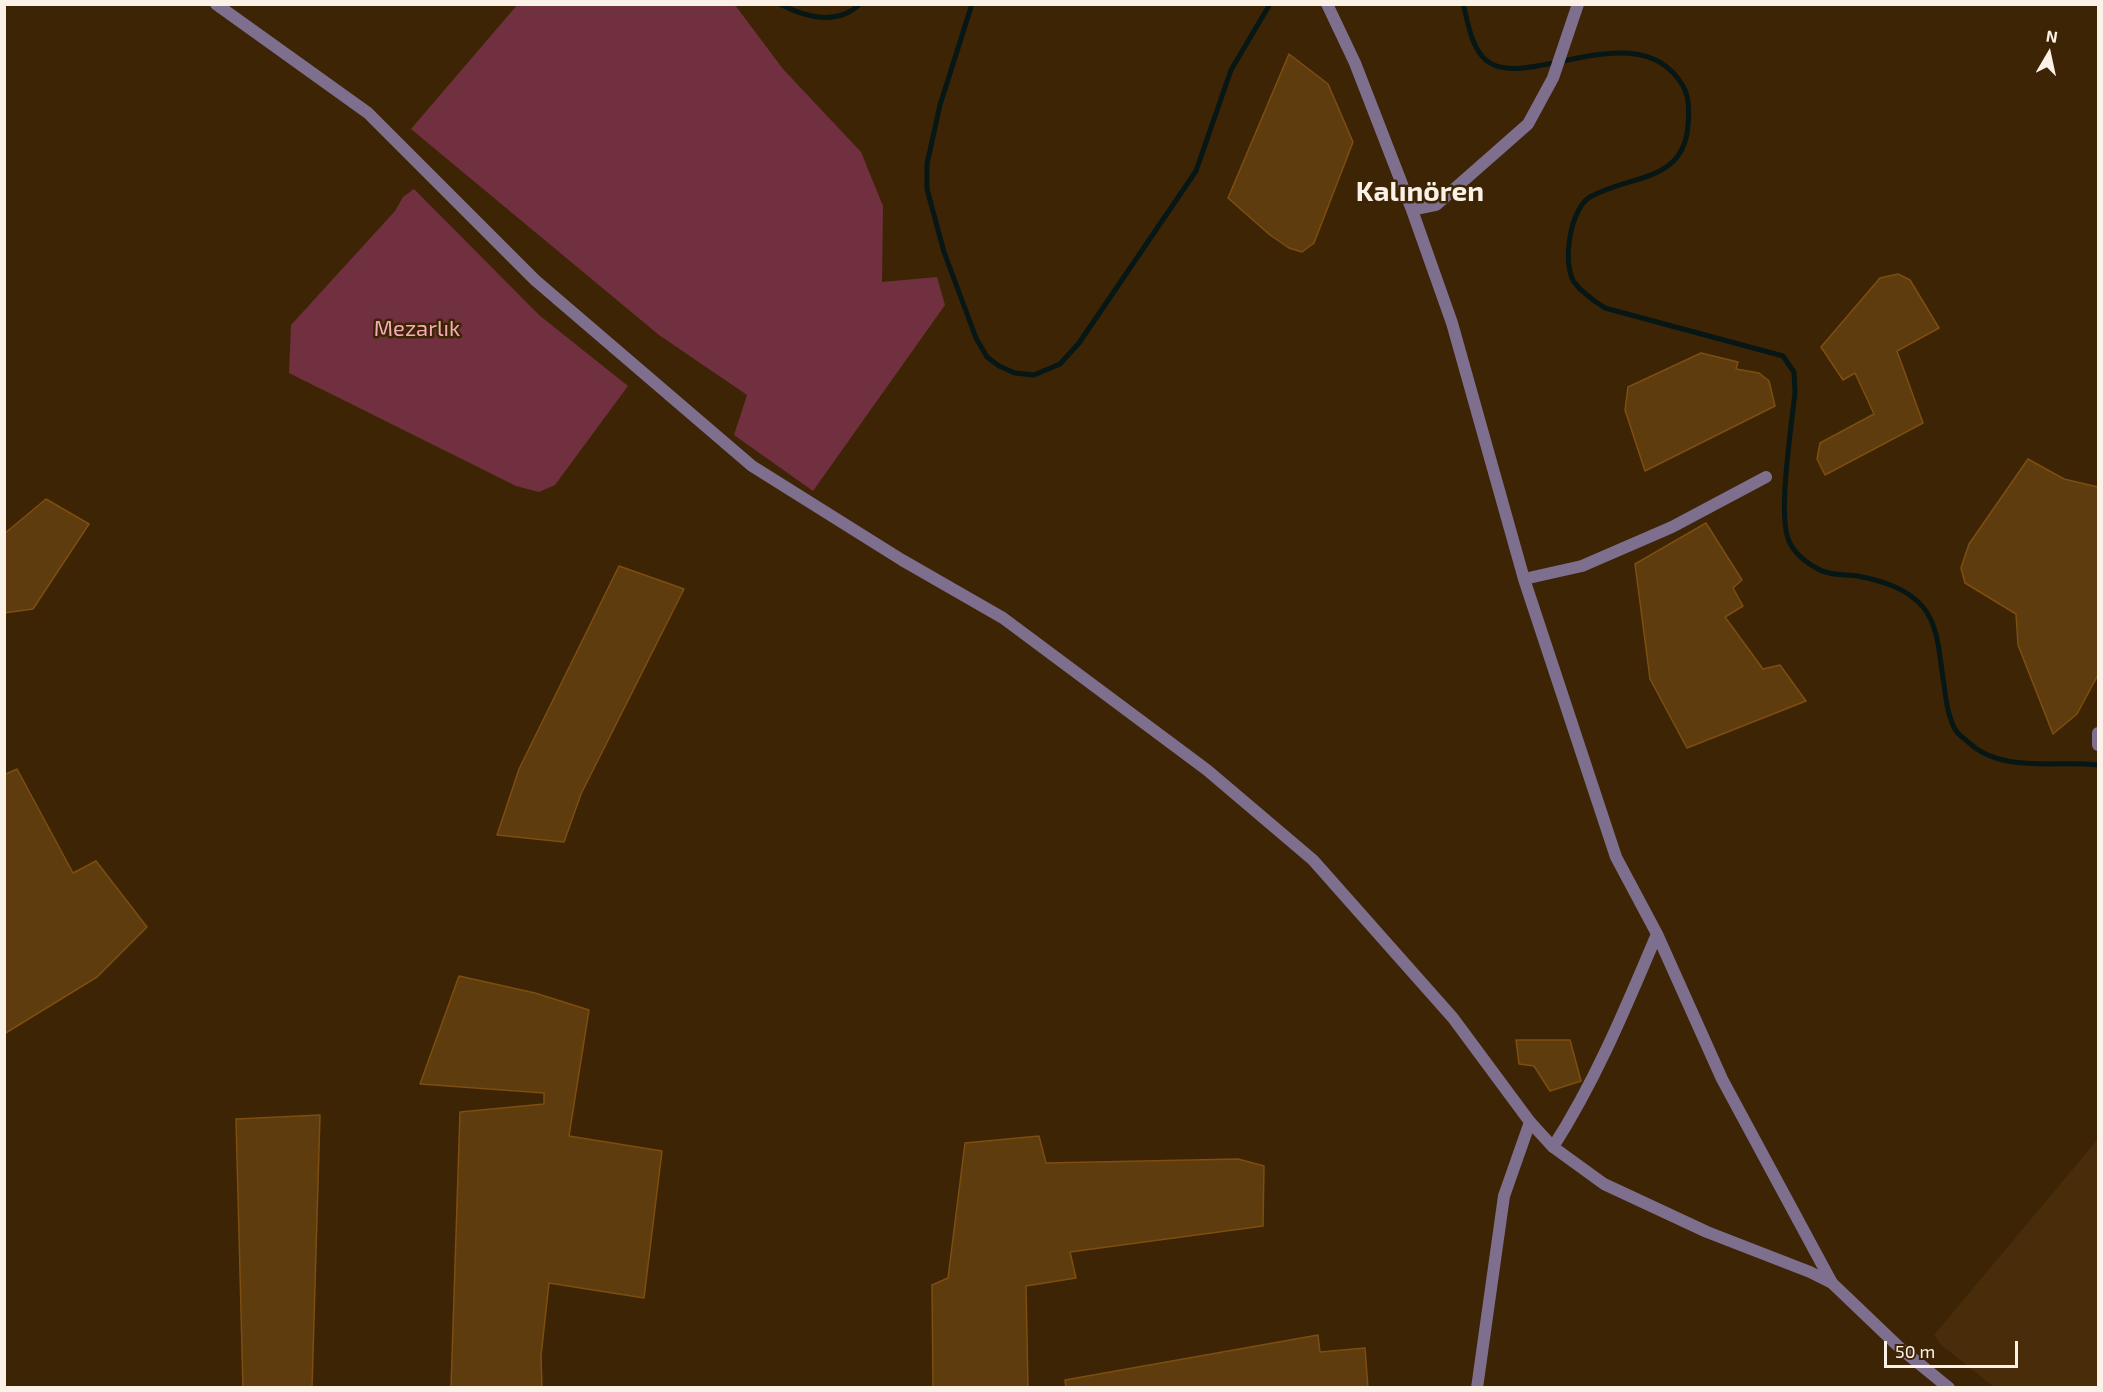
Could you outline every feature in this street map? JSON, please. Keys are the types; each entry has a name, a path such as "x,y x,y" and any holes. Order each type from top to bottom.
{"street":[{"path":"216,4 368,113 535,280 752,466 902,560 1004,618 1207,770 1313,860 1453,1018 1530,1122 1553,1147 1604,1184 1707,1232 1810,1272 1832,1283 1900,1348 1950,1388"},
{"path":"1327,4 1354,63 1412,210 1452,323 1524,579 1616,858 1657,934 1722,1078 1832,1283"},
{"path":"1412,210 1436,205 1528,124 1553,78 1578,4"},
{"path":"1524,579 1582,566 1672,527 1766,477"},
{"path":"2098,733 2098,745"},
{"path":"1553,1147 1578,1108 1612,1039 1657,934"},
{"path":"1477,1388 1504,1196 1530,1122"}],"shaded area":[{"path":"2098,1139 2098,1387 1994,1387 1940,1344 1934,1335"}],"green space":[{"path":"518,4 735,5 783,69 861,152 883,206 882,282 937,277 945,305 813,491 734,435 747,395 659,335 411,129"},
{"name":"Mezarlık","path":"414,189 539,315 628,386 555,485 539,492 516,486 289,373 291,325 395,211 403,197"}],"building":[{"path":"1289,54 1328,84 1353,142 1314,243 1302,252 1289,248 1270,235 1228,198"},
{"path":"1898,274 1910,280 1939,328 1897,351 1923,423 1825,475 1817,459 1820,443 1874,414 1855,373 1843,380 1821,347 1880,278"},
{"path":"1701,353 1738,362 1736,369 1759,373 1769,381 1775,406 1645,471 1625,410 1628,387"},
{"path":"2028,459 2064,479 2098,487 2098,675 2077,714 2053,734 2018,645 2016,614 1965,583 1961,568 1969,544"},
{"path":"46,499 89,524 33,609 4,613 4,534"},
{"path":"1706,523 1742,580 1733,588 1743,606 1725,617 1763,669 1780,665 1806,701 1687,748 1650,679 1635,564"},
{"path":"619,566 684,589 581,794 564,842 497,835 519,769"},
{"path":"17,769 73,873 96,861 147,927 97,977 4,1034 4,775"},
{"path":"459,976 535,993 589,1010 569,1136 662,1151 644,1298 549,1283 541,1356 542,1388 451,1388 460,1112 544,1104 544,1093 420,1084"},
{"path":"1516,1040 1570,1040 1581,1081 1550,1091 1534,1066 1519,1064"},
{"path":"320,1115 312,1388 243,1388 236,1119"},
{"path":"1039,1136 1046,1163 1238,1159 1264,1166 1263,1226 1070,1252 1076,1278 1026,1286 1028,1388 933,1388 932,1285 948,1278 965,1143"},
{"path":"1318,1335 1320,1352 1365,1348 1368,1388 1066,1388 1065,1380"}],"waterway":[{"path":"780,4 800,13 821,17 841,15 860,4"},
{"path":"972,4 940,105 927,164 927,189 944,252 976,338 987,357 999,366 1015,373 1034,375 1060,364 1079,343 1196,171 1231,70 1270,4"},
{"path":"1463,4 1472,38 1478,50 1482,56 1499,67 1522,68 1608,53 1637,54 1663,64 1683,86 1688,101 1688,126 1684,145 1676,158 1665,168 1652,175 1590,197 1577,213 1569,250 1570,273 1574,282 1592,300 1605,308 1783,356 1794,372 1795,392 1786,469 1784,511 1789,541 1794,550 1805,561 1823,571 1885,583 1917,600 1928,614 1937,637 1946,701 1952,723 1959,734 1982,752 1997,758 2030,764 2098,765"}],"district":[{"name":"Kalınören","path":"1420,192"}]}
